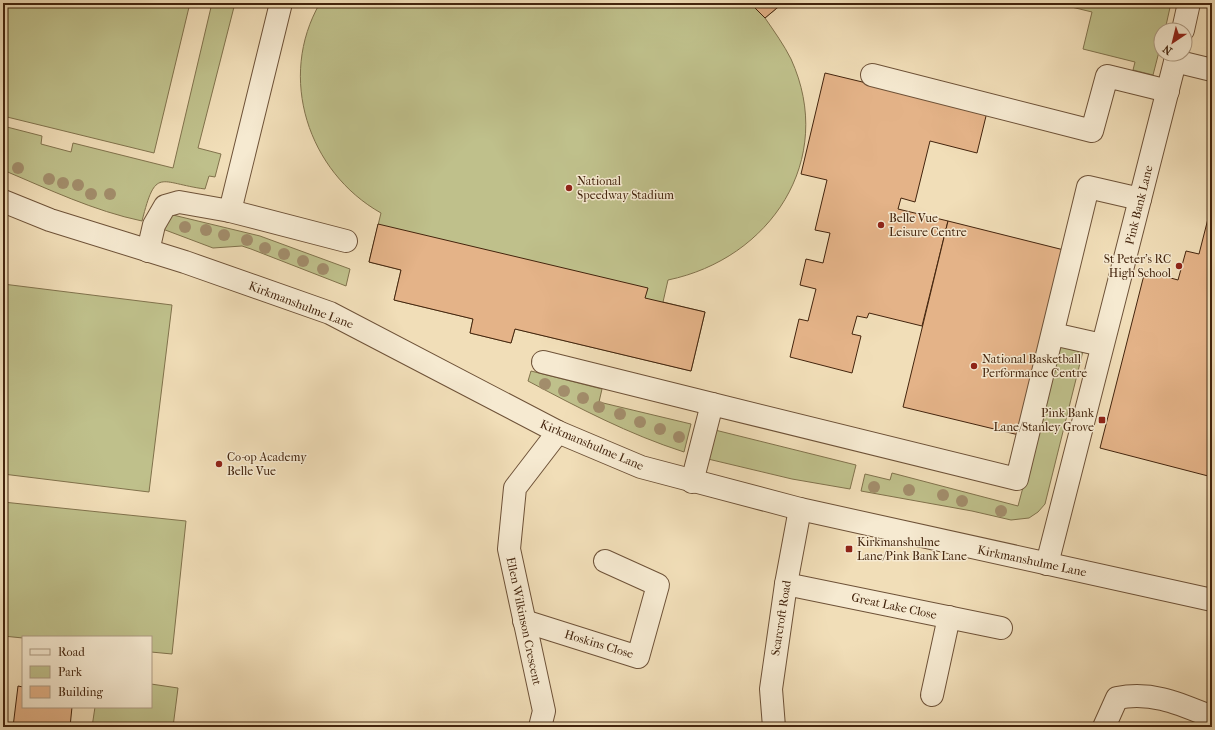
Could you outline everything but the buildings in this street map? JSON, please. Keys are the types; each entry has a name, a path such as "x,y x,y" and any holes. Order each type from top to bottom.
{"street":[{"path":"230,211 281,3"},
{"path":"1185,22 1189,3"},
{"name":"Pink Bank Lane","path":"1047,564 1175,62"},
{"path":"1190,62 1212,70"},
{"path":"872,75 1092,131 1107,76 1168,91"},
{"path":"543,362 1017,479 1088,187 1140,199"},
{"name":"Kirkmanshulme Lane","path":"3,201 50,220 148,251 330,313 558,432 641,467 692,482 800,509 1047,564 1210,597"},
{"path":"148,251 154,225 165,206 171,203 179,202 230,211 346,241"},
{"path":"1053,334 1102,345"},
{"path":"692,482 712,404"},
{"name":"Ellen Wilkinson Crescent","path":"540,727 544,711 509,549 515,488 558,432"},
{"name":"Scarcroft Road","path":"774,727 771,689 786,584 800,509"},
{"name":"Hoskins Close","path":"524,621 638,657 658,585 605,562"},
{"name":"Great Lake Close","path":"786,584 1001,628"},
{"path":"932,695 949,617"},
{"path":"1104,727 1117,698 1134,695 1176,701 1212,717"}],"green space":[{"path":"3,3 190,3 154,153 3,116"},
{"path":"212,3 235,3 198,148 221,154 215,177 209,176 205,189 169,182 162,182 156,185 151,192 142,221 124,217 89,205 3,170 3,126 42,136 41,144 71,152 73,143 173,168"},
{"name":"National Speedway Stadium","path":"320,3 783,3 765,18 791,59 803,97 806,133 799,168 785,200 764,227 737,251 704,269 668,280 663,302 705,312 691,371 515,329 511,343 470,333 473,319 394,300 401,270 369,262 381,213 356,195 335,173 318,148 307,120 301,91 301,61 307,32"},
{"path":"1055,3 1171,3 1167,22 1153,22 1153,62 1156,62 1153,75 1133,70 1135,62 1083,49 1092,12"},
{"path":"173,215 260,236 350,269 346,286 242,246 213,248 160,228 167,217"},
{"path":"3,284 172,305 149,492 3,474"},
{"path":"1061,345 1083,351 1045,504 1038,512 1029,518 1011,520 972,511 861,491 865,474 890,480 892,473 1018,506"},
{"path":"531,371 602,389 599,402 691,424 684,452 623,429 528,381"},
{"path":"715,430 856,465 850,489 792,479 708,459"},
{"path":"3,502 186,521 172,654 152,652 152,636 22,636 22,638 3,636"},
{"path":"152,684 178,688 173,727 92,727 95,708 152,708"}],"place":[{"name":"National Speedway Stadium","path":"569,188"},
{"name":"Belle Vue Leisure Centre","path":"881,225"},
{"name":"St Peter's RC High School","path":"1179,266"},
{"name":"National Basketball Performance Centre","path":"974,366"},
{"name":"Pink Bank Lane/Stanley Grove","path":"1102,420"},
{"name":"Co-op Academy Belle Vue","path":"219,464"},
{"name":"Kirkmanshulme Lane/Pink Bank Lane","path":"849,549"}]}
